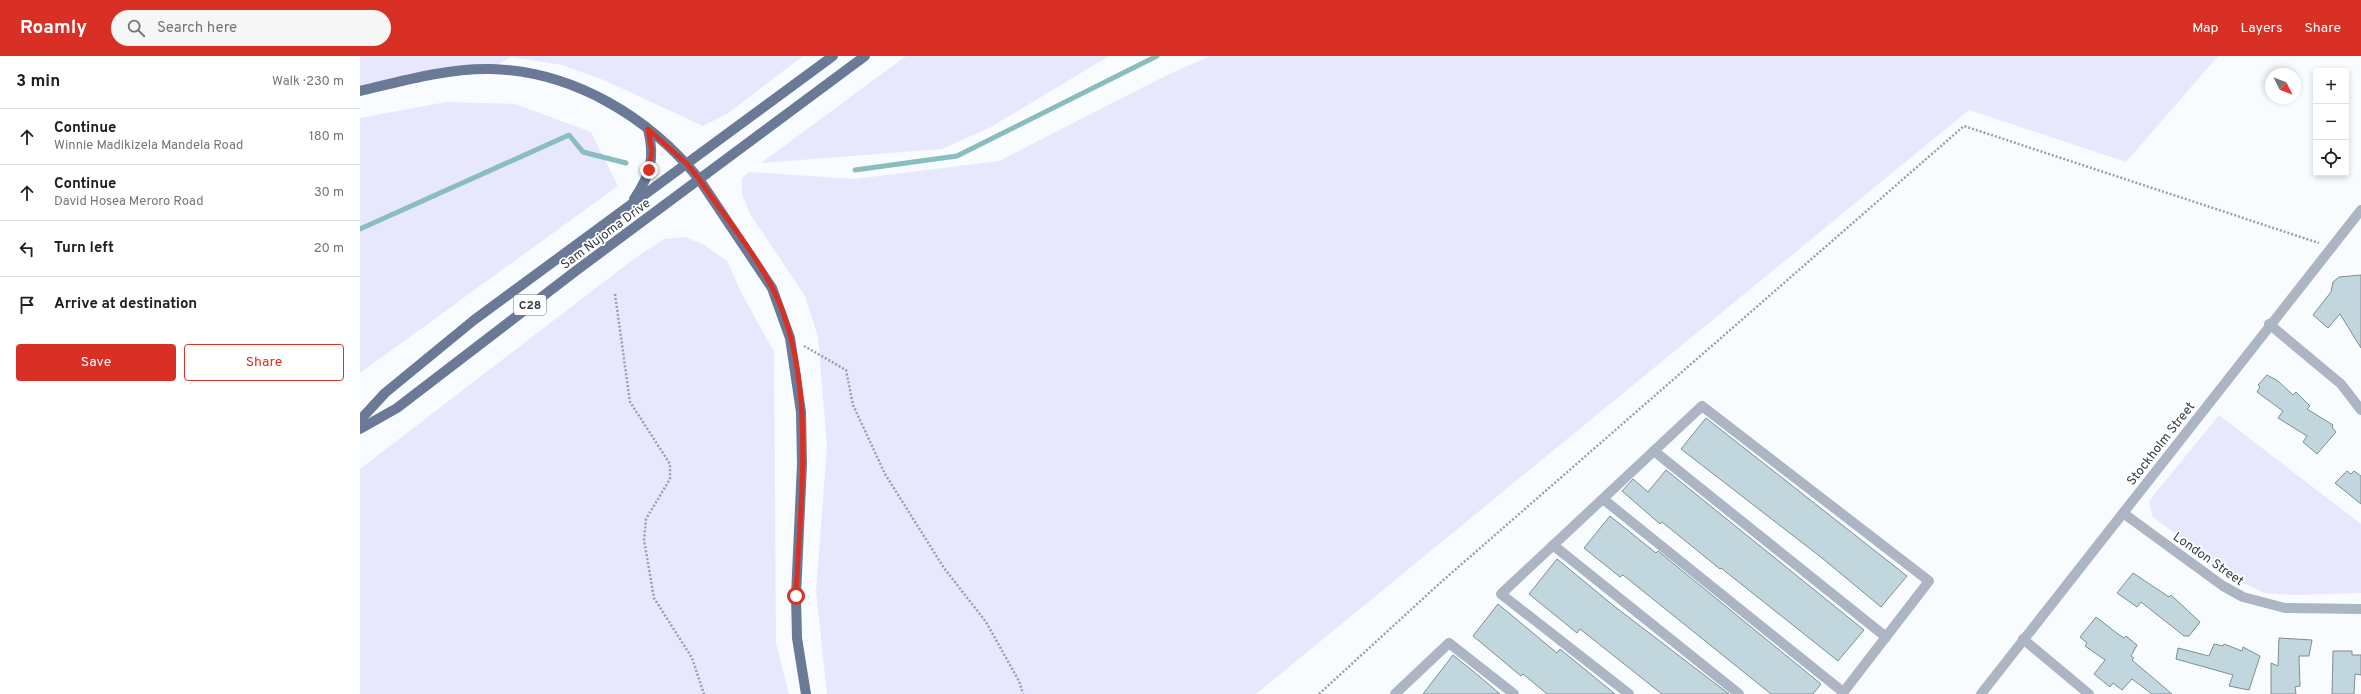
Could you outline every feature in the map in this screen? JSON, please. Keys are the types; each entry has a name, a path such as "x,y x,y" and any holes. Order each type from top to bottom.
{"main road":[{"name":"Sam Nujoma Drive","path":"360,420 385,393 468,325 632,202 687,164 833,56"},
{"name":"Sam Nujoma Drive","path":"360,429 397,408 699,179 865,56"},
{"path":"360,91 457,71 491,69 511,70 572,84 597,95 648,129 687,164 699,179 772,288 790,338 801,412 802,464 796,596 797,638 806,694"},
{"path":"632,202 647,177 652,161 652,143 648,129"}],"street":[{"name":"Stockholm Street","path":"1981,694 2022,639 2123,513 2269,324 2361,210"},
{"path":"2269,324 2341,384 2361,410"},
{"path":"1603,498 1842,693 1929,581 1702,406 1603,498 1501,594 1629,694"},
{"path":"1654,451 1886,637"},
{"name":"London Street","path":"2123,513 2223,586 2243,597 2285,608 2361,609"},
{"path":"1553,545 1739,694"},
{"path":"2022,639 2089,694"},
{"path":"1398,693 1449,643 1514,694"}],"path":[{"path":"1320,694 1440,583 1964,126 2331,247"},
{"path":"615,294 630,402 670,464 670,479 646,519 644,540 654,598 692,658 704,694"},
{"path":"790,338 846,370 853,405 885,474 944,568 986,622 1019,681 1024,694"}],"shaded area":[{"path":"360,56 803,56 727,114 703,126 606,81 562,65 511,57 491,69 360,90"},
{"path":"906,56 1109,56 991,127 942,149 761,163"},
{"path":"1210,56 2218,56 2126,162 1969,110 1256,694 827,694 816,592 827,446 818,337 805,296 750,214 742,194 742,178 749,172 854,179 999,161 1165,76"},
{"path":"446,102 515,104 591,132 618,186 360,373 360,118"},
{"path":"685,237 704,245 727,261 742,294 774,352 776,643 789,694 360,694 360,469 631,261 664,239"},
{"path":"2219,415 2361,524 2361,593 2293,595 2264,593 2230,576 2152,516 2149,501"}],"building":[{"path":"2361,275 2361,348 2340,314 2328,328 2313,315 2331,292 2333,282 2339,277"},
{"path":"2267,375 2278,381 2293,395 2296,392 2310,406 2307,409 2333,425 2332,427 2336,432 2317,454 2303,442 2307,436 2278,418 2283,411 2257,392 2260,387 2258,385"},
{"path":"1706,418 1907,576 1881,607 1822,558 1681,449"},
{"path":"1666,470 1864,630 1838,661 1662,522 1660,524 1622,491 1633,479 1648,492"},
{"path":"2347,471 2351,474 2354,471 2361,476 2361,504 2335,483"},
{"path":"1610,516 1656,553 1658,551 1821,684 1813,694 1771,694 1623,575 1620,577 1584,548"},
{"path":"1557,559 1614,606 1729,694 1662,694 1580,629 1577,633 1529,594"},
{"path":"2133,573 2169,597 2171,595 2200,622 2189,636 2184,636 2141,602 2137,607 2117,593"},
{"path":"1498,604 1557,653 1560,649 1615,694 1547,694 1523,674 1521,676 1473,636"},
{"path":"2096,617 2118,634 2124,638 2126,636 2137,645 2131,656 2134,658 2132,660 2172,694 2152,694 2132,679 2122,690 2113,683 2110,687 2094,674 2105,660 2085,646 2087,643 2080,637"},
{"path":"2279,638 2312,640 2309,656 2299,656 2300,686 2295,687 2296,694 2271,694 2271,663 2278,666"},
{"path":"2214,644 2223,646 2224,644 2242,651 2243,647 2260,656 2249,690 2229,686 2233,675 2176,659 2178,648 2209,656"},
{"path":"2333,651 2352,651 2352,655 2361,655 2361,675 2355,674 2354,694 2332,694"},
{"path":"1453,655 1479,676 1500,694 1423,694"}],"waterway":[{"path":"855,170 957,156 1157,56"},
{"path":"360,229 569,135 583,152 626,163"}],"route":[{"path":"649,170 652,161 652,143 648,129 687,164 699,179 759,266 772,288 784,320 790,338 796,368 800,390 801,412 802,464 796,596"}]}
